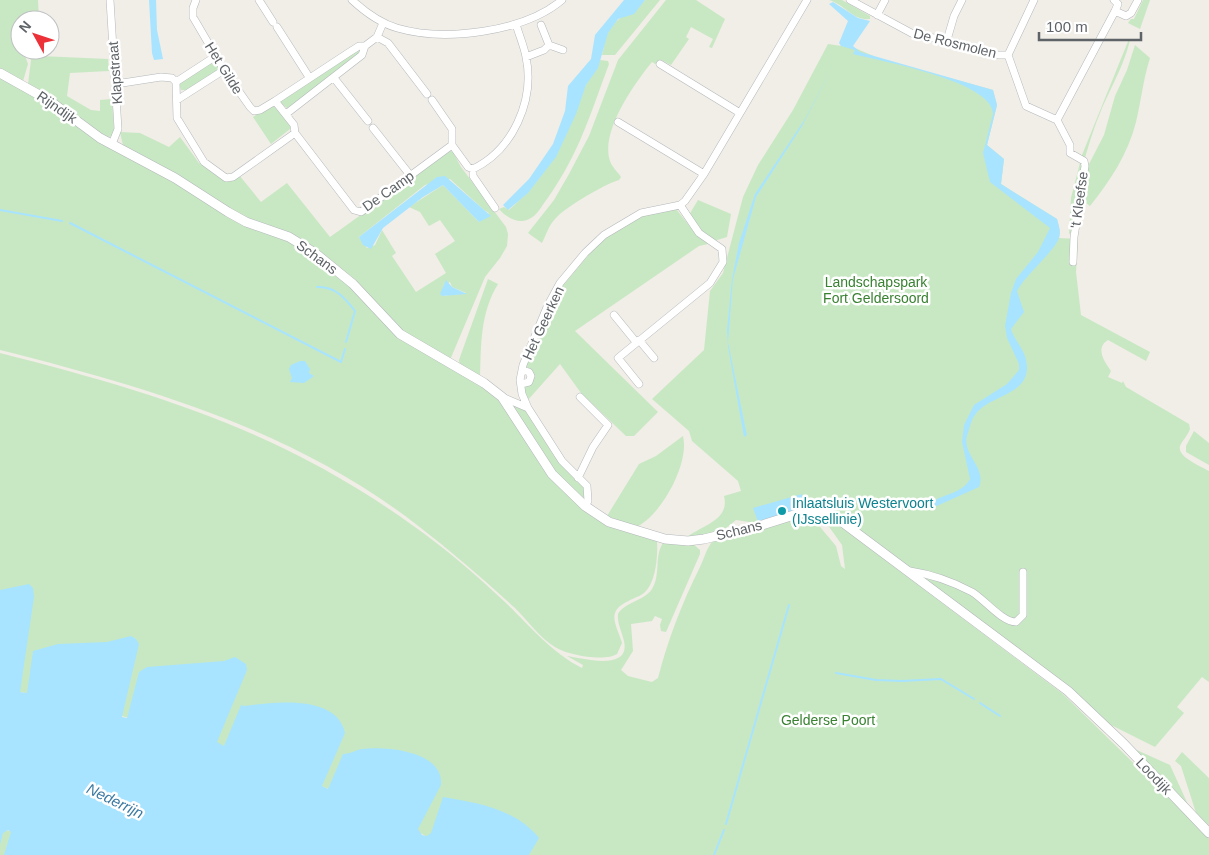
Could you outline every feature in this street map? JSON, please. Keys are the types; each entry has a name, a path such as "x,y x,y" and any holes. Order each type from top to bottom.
{"street":[{"name":"Klapstraat","path":"110,0 118,129 112,144"},
{"name":"Het Gilde","path":"196,0 192,8 193,17 224,70 254,110 260,110 275,101 358,46 366,46"},
{"path":"259,0 309,77"},
{"path":"352,0 383,23 419,32 461,33 516,24 537,18 562,0"},
{"path":"639,384 618,358 710,283 723,262 722,249 699,233 680,205 685,201 704,174 807,0"},
{"name":"De Rosmolen","path":"850,0 858,2 877,15 914,35 947,40 998,55 1008,55 1034,0"},
{"path":"877,15 885,0"},
{"path":"947,40 954,16 962,0"},
{"path":"1008,55 1026,106 1052,120 1057,120 1118,4 1114,0"},
{"path":"1114,11 1126,16 1131,13 1138,0"},
{"path":"383,23 377,38 388,43 430,97 452,129 452,145 468,167 473,169"},
{"path":"473,169 496,153 512,134 521,115 526,95 526,57 516,24"},
{"path":"541,25 549,45 563,50"},
{"name":"Het Gilde","path":"286,114 334,78 362,54 366,46 377,38"},
{"path":"526,57 544,50 549,45"},
{"path":"176,82 216,56"},
{"path":"660,64 740,113"},
{"path":"177,100 224,70"},
{"name":"Rijndijk","path":"0,73 38,93 100,138 112,144"},
{"path":"116,84 161,77 172,78 176,82 177,118 204,162 226,178 233,177 295,133"},
{"path":"334,78 368,121"},
{"path":"275,101 286,114"},
{"name":"De Camp","path":"286,114 294,125 295,133 354,210 361,212 452,145"},
{"name":"'t Kleefse","path":"1057,120 1070,145 1070,153 1084,160 1074,237 1074,262"},
{"path":"618,122 704,174"},
{"path":"373,128 410,175"},
{"name":"Schans","path":"112,144 175,178 238,218 289,236 305,246 352,284 400,334 484,383 502,398 552,474 585,506 623,528 665,539 688,540 704,539 804,512 820,510 830,513 842,520 1068,691 1098,719"},
{"path":"473,169 473,176 495,208"},
{"name":"Het Geerken","path":"528,408 522,394 522,370 527,353 560,283 585,253 604,235 641,213 680,205"},
{"path":"614,315 654,358"},
{"path":"578,478 593,447 608,425 580,396"},
{"name":"Schans","path":"502,398 528,408"},
{"path":"528,408 554,451 587,486 588,492 585,506"},
{"name":"Schans","path":"910,571 924,573 973,593 1012,622 1020,620 1023,614 1023,572"},
{"name":"Loodijk","path":"1098,719 1209,833"}],"green space":[{"path":"0,0 38,0 38,10 10,10 10,60 27,60 28,64 23,81 0,71"},
{"path":"645,0 660,0 615,55 602,55 607,34 611,27"},
{"path":"666,0 696,0 725,19 712,48 709,47 713,39 691,27 686,37 689,39 671,65 661,60 657,65 652,62 620,109 610,136 608,149 610,161 621,177 619,180 604,186 567,208 551,224 542,243 528,233 554,200 589,136 618,60"},
{"path":"829,0 842,0 870,16 870,19 854,15"},
{"path":"1143,0 1150,0 1140,29 1128,23 1131,19 1134,19"},
{"path":"1129,39 1118,75 1102,108 1086,154 1076,200 1072,232 1069,234 1071,198 1082,155"},
{"name":"Landschapspark Fort Geldersoord","path":"828,44 855,48 878,58 993,90 997,105 987,145 1004,159 1001,184 1057,219 1060,232 1059,238 1078,239 1076,272 1081,315 1150,352 1146,361 1108,340 1104,343 1101,351 1111,371 1108,377 1122,383 1123,381 1126,387 1189,424 1190,429 1180,446 1180,450 1186,457 1209,471 1209,682 1202,677 1177,707 1184,713 1155,747 1105,722 829,510 751,524 736,520 720,533 687,537 719,516 725,504 724,496 741,491 738,481 692,441 689,431 652,399 704,350 710,291 723,273 743,197 758,165 793,110"},
{"path":"1135,45 1150,58 1133,134 1118,167 1090,206 1082,200 1088,166 1104,135 1115,96 1127,70"},
{"path":"359,48 361,52 288,109 281,103 281,100"},
{"path":"60,57 108,59 109,71 70,73 67,96 91,110 100,111 100,100 112,99 114,130 112,136 106,138 28,84 31,60 60,60"},
{"path":"215,60 220,69 188,90 181,90 179,83"},
{"path":"600,60 608,61 609,64 583,134 568,166 532,218 525,221 517,221 505,215 499,209 504,207 509,210 524,196 556,154 587,83"},
{"path":"0,75 190,191 288,239 344,279 384,323 496,395 580,505 657,541 654,576 648,589 620,606 615,613 615,624 622,643 617,654 604,657 586,656 568,653 555,647 544,639 491,586 417,525 370,492 321,463 270,438 218,416 110,380 0,350"},
{"path":"270,106 277,107 291,125 290,129 271,144 253,117"},
{"path":"120,132 140,133 169,147 180,137 199,163 229,182 239,175 261,202 287,183 330,237 450,151 453,152 461,167 506,227 508,234 507,246 485,277 450,360 395,329 351,276 124,150","holes":["450,179 489,213 479,222 443,185 409,207 420,212 429,226 440,220 455,241 435,254 446,273 416,292 392,256 396,253 382,230 375,245 367,248 359,237 425,185","450,282 452,287 466,293 442,296 444,285"]},
{"path":"698,200 731,214 727,237 714,241 700,230 689,215"},
{"path":"676,209 696,234 708,244 699,246 575,331 658,412 634,436 626,436 581,393 560,364 527,401 522,388 532,383 534,376 526,366 556,294 601,240 640,216"},
{"path":"488,279 498,284 492,295 485,318 481,342 480,379 460,368 459,360"},
{"name":"Gelderse Poort","path":"0,353 111,383 215,418 314,464 363,492 436,543 494,592 541,638 560,654 582,668 583,665 567,656 604,661 620,657 624,651 624,641 618,614 652,589 655,584 660,548 663,543 692,543 700,550 700,554 666,632 661,631 662,619 655,616 652,621 631,624 633,651 621,670 628,676 652,682 658,678 681,608 707,549 714,540 810,515 836,546 841,566 845,569 842,545 820,514 824,514 1063,694 1209,837 1209,855 460,855 353,800 296,775 237,753 118,715 0,688"},
{"path":"512,405 528,412 554,456 584,488 587,497 584,501 552,470"},
{"path":"1194,431 1209,443 1209,465 1186,452 1186,446"},
{"path":"683,436 682,461 677,475 671,489 654,513 634,528 624,527 607,516 639,464 656,456"},
{"path":"1130,747 1170,765 1190,809"},
{"path":"1182,752 1209,778 1209,830 1197,816 1181,766 1175,761"},
{"path":"0,829 10,831 46,855 0,855"}],"water":[{"path":"149,0 156,0 157,30 163,59 154,60 152,53"},
{"path":"624,0 645,0 634,14 618,19 608,33 598,68 586,85 576,114 556,157 528,193 508,210 503,205 529,179 553,144 565,111 568,86 591,59 595,35"},
{"path":"833,2 858,18 870,21 853,46 860,52 993,90 997,105 987,145 1004,159 1001,184 1057,219 1060,229 1060,236 1056,244 1017,291 1024,312 1011,329 1025,356 1027,369 1024,379 1010,392 982,408 975,415 970,425 966,443 980,474 979,487 930,509 927,507 932,502 961,489 970,479 962,442 964,425 974,405 1007,384 1019,370 1019,364 1007,338 1005,326 1011,293 1016,279 1038,252 1050,228 990,182 983,153 993,114 988,102 975,92 956,82 909,67 853,54 855,50 841,46 839,43 848,21 829,4"},
{"path":"833,66 802,126 756,197 733,279 728,342 747,435 744,437 728,347 727,330 732,279 739,243 755,194 805,119"},
{"path":"445,176 491,216 479,222 443,185 423,197 383,228 371,249 363,245 359,237 437,177"},
{"path":"446,280 452,287 467,294 442,296 440,294"},
{"path":"305,361 310,369 309,373 314,376 304,383 290,382 292,378 289,369 291,365"},
{"path":"802,494 803,509 758,522 753,508"},
{"name":"Nederrijn","path":"29,584 33,588 34,597 20,692 27,693 33,651 58,644 107,642 131,636 139,644 122,717 127,718 139,672 147,667 224,661 235,657 246,664 247,670 217,742 224,746 241,705 302,703 317,706 330,712 340,720 345,733 322,786 328,789 343,754 372,748 412,753 424,758 433,765 439,774 441,785 418,829 422,835 427,836 431,833 443,797 483,805 508,814 530,828 539,838 529,855 4,855 11,832 8,830 3,833 0,845 0,590"}],"waterway":[{"path":"0,210 62,221"},
{"path":"70,223 341,362 345,349"},
{"path":"317,287 329,288 339,294 355,311 346,342"},
{"path":"726,824 789,605"},
{"path":"836,673 876,680 941,679 974,699"},
{"path":"980,703 1000,716"},
{"path":"714,855 724,830"}],"place":[{"name":"Inlaatsluis Westervoort (IJssellinie)","path":"782,511"}]}
